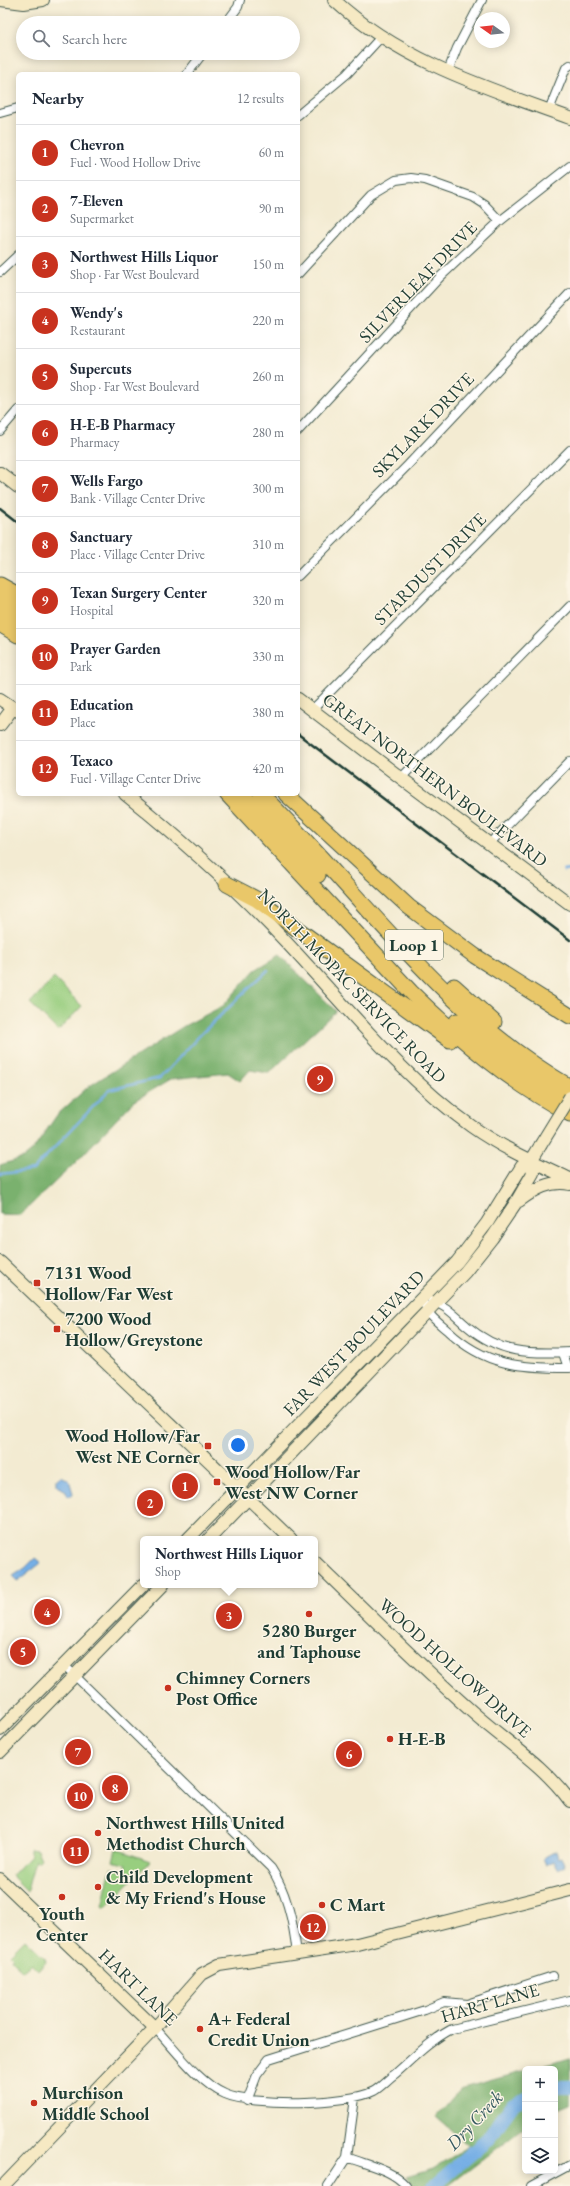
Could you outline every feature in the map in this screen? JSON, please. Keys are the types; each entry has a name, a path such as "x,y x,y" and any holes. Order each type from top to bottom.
{"highway":[{"path":"0,585 16,594"},
{"path":"0,597 16,606"},
{"path":"0,612 16,622"},
{"path":"0,624 16,634"},
{"name":"Loop 1","path":"229,796 411,992 492,1065 537,1097 570,1114"},
{"path":"244,796 438,1004 487,1047 521,1072 570,1103"},
{"path":"263,796 446,994 494,1036 570,1087"},
{"name":"Loop 1","path":"277,796 460,993 496,1024 532,1051 570,1075"},
{"path":"288,796 409,907 475,956 570,1016"},
{"path":"227,884 256,899 463,1049 492,1065"}],"street":[{"path":"1,0 24,2 43,0"},
{"path":"231,16 238,7 240,0"},
{"path":"334,0 381,37 422,60 570,118"},
{"path":"448,71 457,48 482,0"},
{"path":"300,113 348,74 381,37"},
{"path":"189,72 198,60"},
{"path":"549,110 566,68 570,66"},
{"path":"0,113 16,109"},
{"name":"SILVERLEAF DRIVE","path":"300,429 440,277 500,221 570,166"},
{"path":"300,272 371,195 396,180 411,178 424,180 473,197 484,204 500,221"},
{"path":"0,272 16,257"},
{"name":"SKYLARK DRIVE","path":"300,574 408,465 570,293"},
{"path":"0,431 16,412"},
{"name":"STARDUST DRIVE","path":"312,710 570,450"},
{"path":"0,473 16,485"},
{"path":"401,778 570,606"},
{"path":"0,699 16,709 0,725"},
{"name":"GREAT NORTHERN BOULEVARD","path":"300,701 570,904"},
{"path":"490,843 570,761"},
{"name":"NORTH MOPAC SERVICE ROAD","path":"127,796 227,884 276,931 367,1030 421,1084 472,1127 531,1161 570,1179"},
{"name":"FAR WEST BOULEVARD","path":"191,1536 457,1262 487,1223 522,1166 531,1161 570,1096"},
{"name":"FAR WEST BOULEVARD","path":"212,1536 437,1302 492,1238 515,1204 533,1173 531,1161"},
{"path":"515,1204 541,1186 557,1183 570,1184"},
{"path":"0,1262 288,1536"},
{"path":"422,1298 437,1302 478,1335 503,1348 535,1354 567,1352 569,1368 523,1367 503,1364 478,1355 467,1348 427,1312 422,1298"},
{"name":"WOOD HOLLOW DRIVE","path":"318,1565 464,1705 496,1733 546,1772 570,1801"},
{"path":"0,1730 140,1588"},
{"path":"0,1752 160,1588"},
{"path":"64,1665 271,1868 278,1879 288,1906 297,1955"},
{"name":"HART LANE","path":"0,1879 155,2028 204,2080 224,2094 247,2101 331,2101 355,2098 375,2091 438,2036 452,2029 570,2000"},
{"path":"3,2186 155,2028 202,1974 219,1965 297,1955 357,1944 570,1890"},
{"path":"247,2101 257,2075 269,2059 425,2010 444,2002 467,2004 553,1976"},
{"path":"328,2186 346,2157 355,2098"},
{"path":"346,2157 391,2174 400,2179 406,2186"},
{"path":"531,2186 570,2165"}],"green space":[{"path":"280,955 336,1011 269,1073 250,1070 240,1081 228,1073 171,1079 134,1101 74,1164 20,1215 0,1214 0,1165 23,1158 33,1150 57,1115 88,1087 184,1026 223,1006 255,970"},
{"path":"54,978 82,1006 58,1031 30,1003"},
{"path":"30,1849 37,1850 41,1859 38,1862 35,1860 27,1891 12,1876 30,1856"},
{"path":"116,1849 150,1861 105,1908 102,1906 111,1868 125,1871 127,1865 113,1861"},
{"path":"25,1939 45,1958 46,1962 38,1971 31,1964 23,1971 11,1960 13,1957 10,1954"},
{"path":"570,2058 570,2104 558,2109 558,2066 542,2066"},
{"path":"522,2072 522,2129 448,2186 413,2186 406,2177 433,2169 469,2146 436,2117 460,2089"}],"water":[{"path":"61,1476 69,1480 73,1493 72,1496 67,1496 64,1490 57,1485 57,1479"},
{"path":"35,1558 41,1563 18,1581 13,1576 25,1568"},
{"path":"556,1851 558,1858 561,1857 565,1866 558,1869 554,1861 546,1865 543,1858"}],"waterway":[{"path":"564,871 570,870"},
{"path":"0,1174 33,1170 109,1090 160,1078 202,1033 268,970"},
{"name":"Dry Creek","path":"558,2087 570,2087"},
{"name":"Dry Creek","path":"434,2186 487,2140 514,2103 522,2099"}],"railway":[{"path":"0,508 16,520"},
{"path":"300,736 570,940"}],"place":[{"name":"Texan Surgery Center","path":"320,1079"},
{"name":"7131 Wood Hollow/Far West","path":"37,1283"},
{"name":"7200 Wood Hollow/Greystone","path":"57,1329"},
{"name":"Wood Hollow/Far West NE Corner","path":"208,1446"},
{"name":"Wood Hollow/Far West NW Corner","path":"217,1482"},
{"name":"Chevron","path":"185,1486"},
{"name":"7-Eleven","path":"150,1503"},
{"name":"Wendy's","path":"47,1612"},
{"name":"5280 Burger and Taphouse","path":"309,1614"},
{"name":"Northwest Hills Liquor","path":"229,1616"},
{"name":"Supercuts","path":"23,1652"},
{"name":"Chimney Corners Post Office","path":"168,1688"},
{"name":"H-E-B","path":"390,1739"},
{"name":"Wells Fargo","path":"78,1752"},
{"name":"H-E-B Pharmacy","path":"349,1754"},
{"name":"Sanctuary","path":"115,1788"},
{"name":"Prayer Garden","path":"80,1796"},
{"name":"Northwest Hills United Methodist Church","path":"98,1833"},
{"name":"Education","path":"76,1851"},
{"name":"Child Development & My Friend's House","path":"98,1887"},
{"name":"Youth Center","path":"62,1897"},
{"name":"C Mart","path":"322,1905"},
{"name":"Texaco","path":"313,1927"},
{"name":"A+ Federal Credit Union","path":"200,2029"},
{"name":"Murchison Middle School","path":"34,2103"}]}
